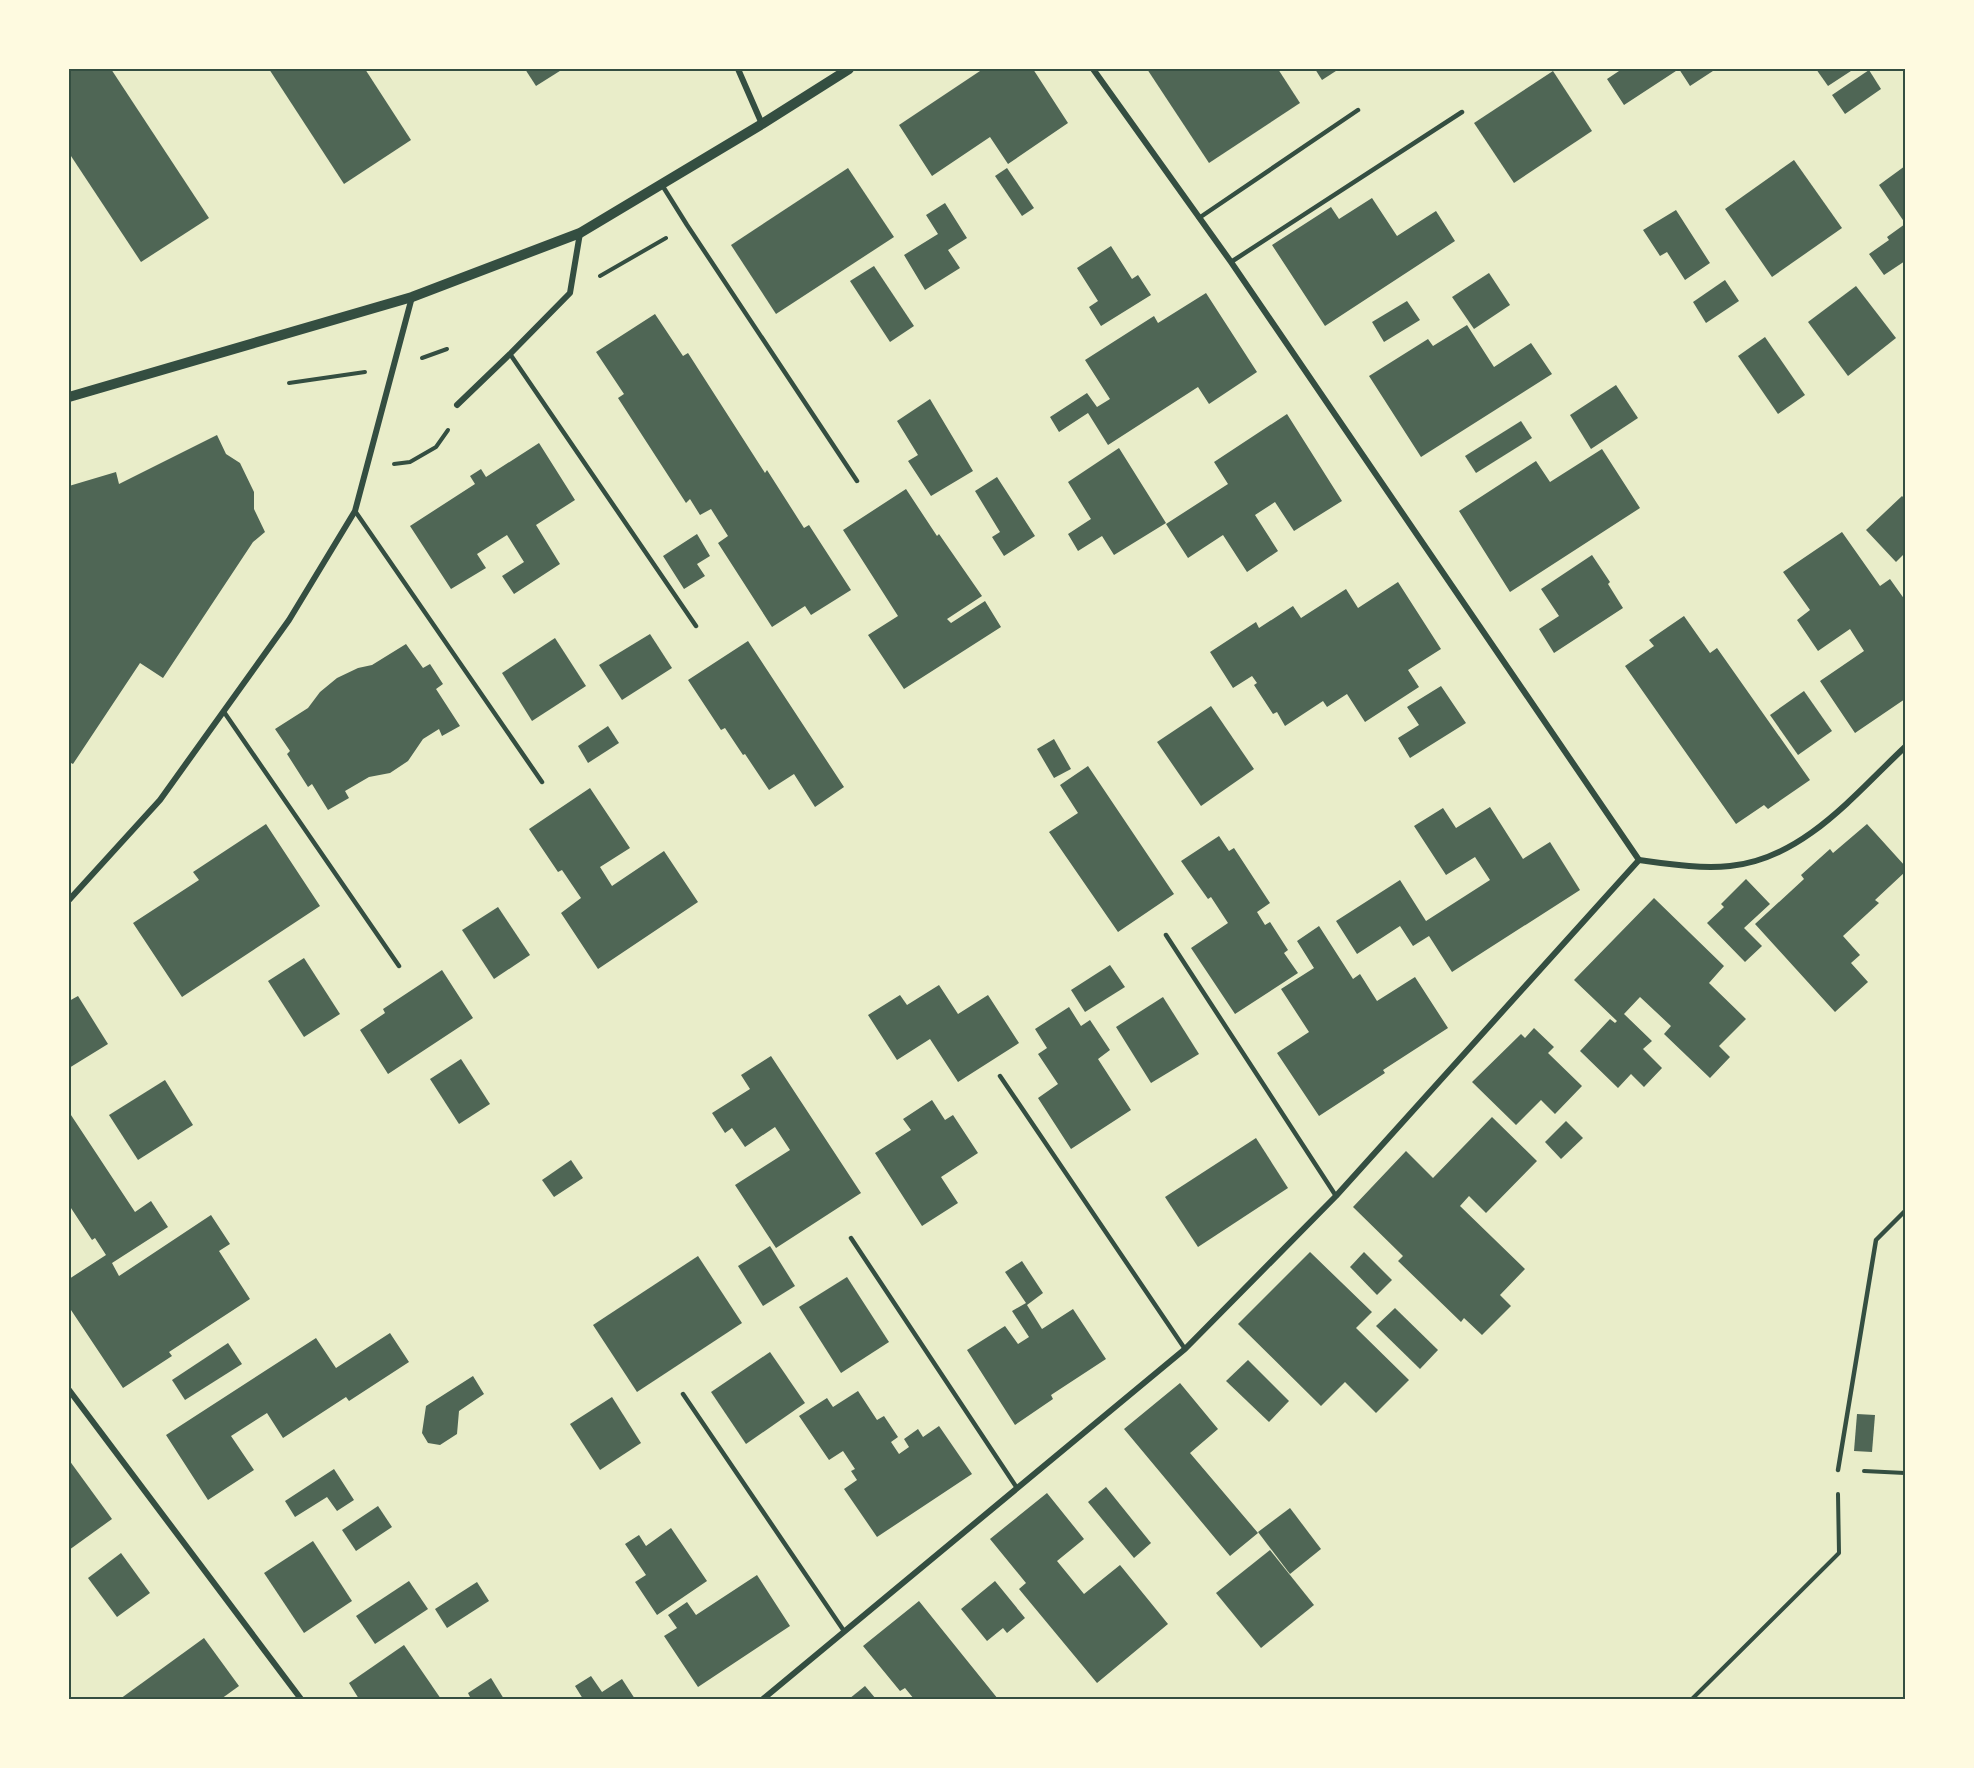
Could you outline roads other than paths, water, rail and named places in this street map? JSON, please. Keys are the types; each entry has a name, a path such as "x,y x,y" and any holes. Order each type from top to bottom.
{"street":[{"path":"738,69 762,124"},
{"path":"69,397 412,297 580,233 849,69"},
{"path":"1093,69 1231,262 1639,860 1683,866 1731,866 1777,855 1817,830 1905,747"},
{"path":"457,405 570,293 580,233"},
{"path":"69,900 160,800 289,620 355,511 412,297"},
{"path":"763,1699 1185,1349 1336,1196 1639,860"},
{"path":"69,1390 301,1699"}],"lane":[{"path":"1199,218 1358,110"},
{"path":"1231,262 1462,112"},
{"path":"662,185 857,481"},
{"path":"510,354 696,626"},
{"path":"355,511 542,782"},
{"path":"224,712 399,966"},
{"path":"1166,935 1336,1196"},
{"path":"1000,1076 1185,1349"},
{"path":"1838,1470 1876,1240 1905,1210"},
{"path":"851,1238 1017,1488"},
{"path":"683,1394 844,1631"}]}
